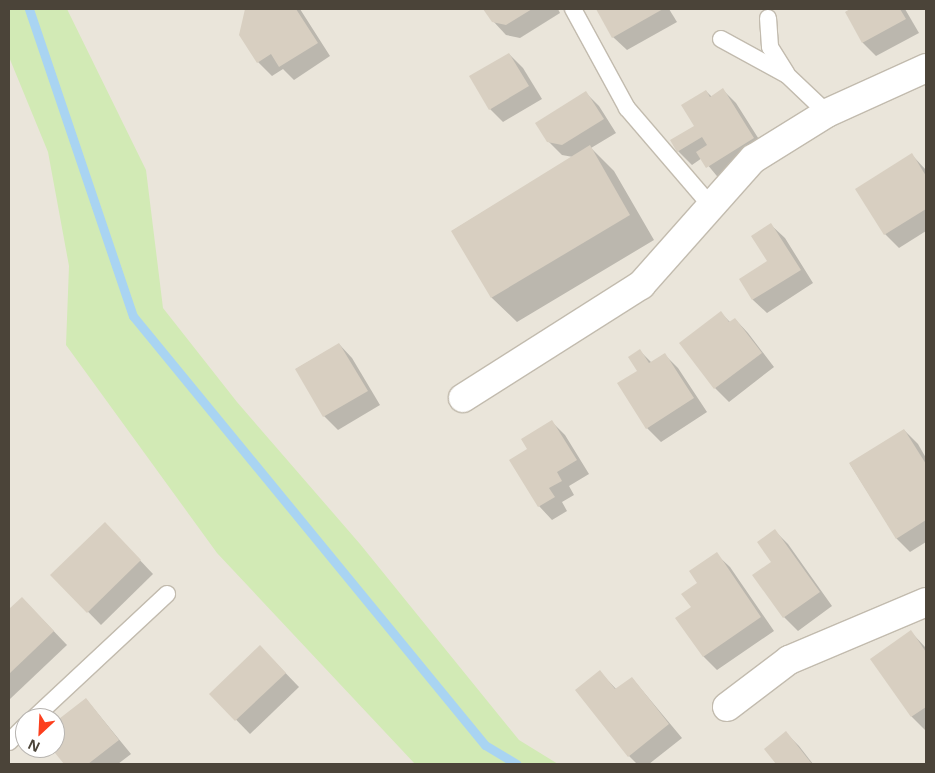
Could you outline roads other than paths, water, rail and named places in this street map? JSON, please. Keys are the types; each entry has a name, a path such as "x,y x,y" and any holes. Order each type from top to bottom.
{"street":[{"path":"463,398 641,285 753,159 827,114 926,68"},
{"path":"726,707 789,660 926,602"}],"lane":[{"path":"573,9 626,108 712,206"},
{"path":"768,18 770,47 787,75 827,114"},
{"path":"721,39 787,75"},
{"path":"45,708 167,594"}],"waterway":[{"path":"29,9 133,316 485,745 517,764"}]}
